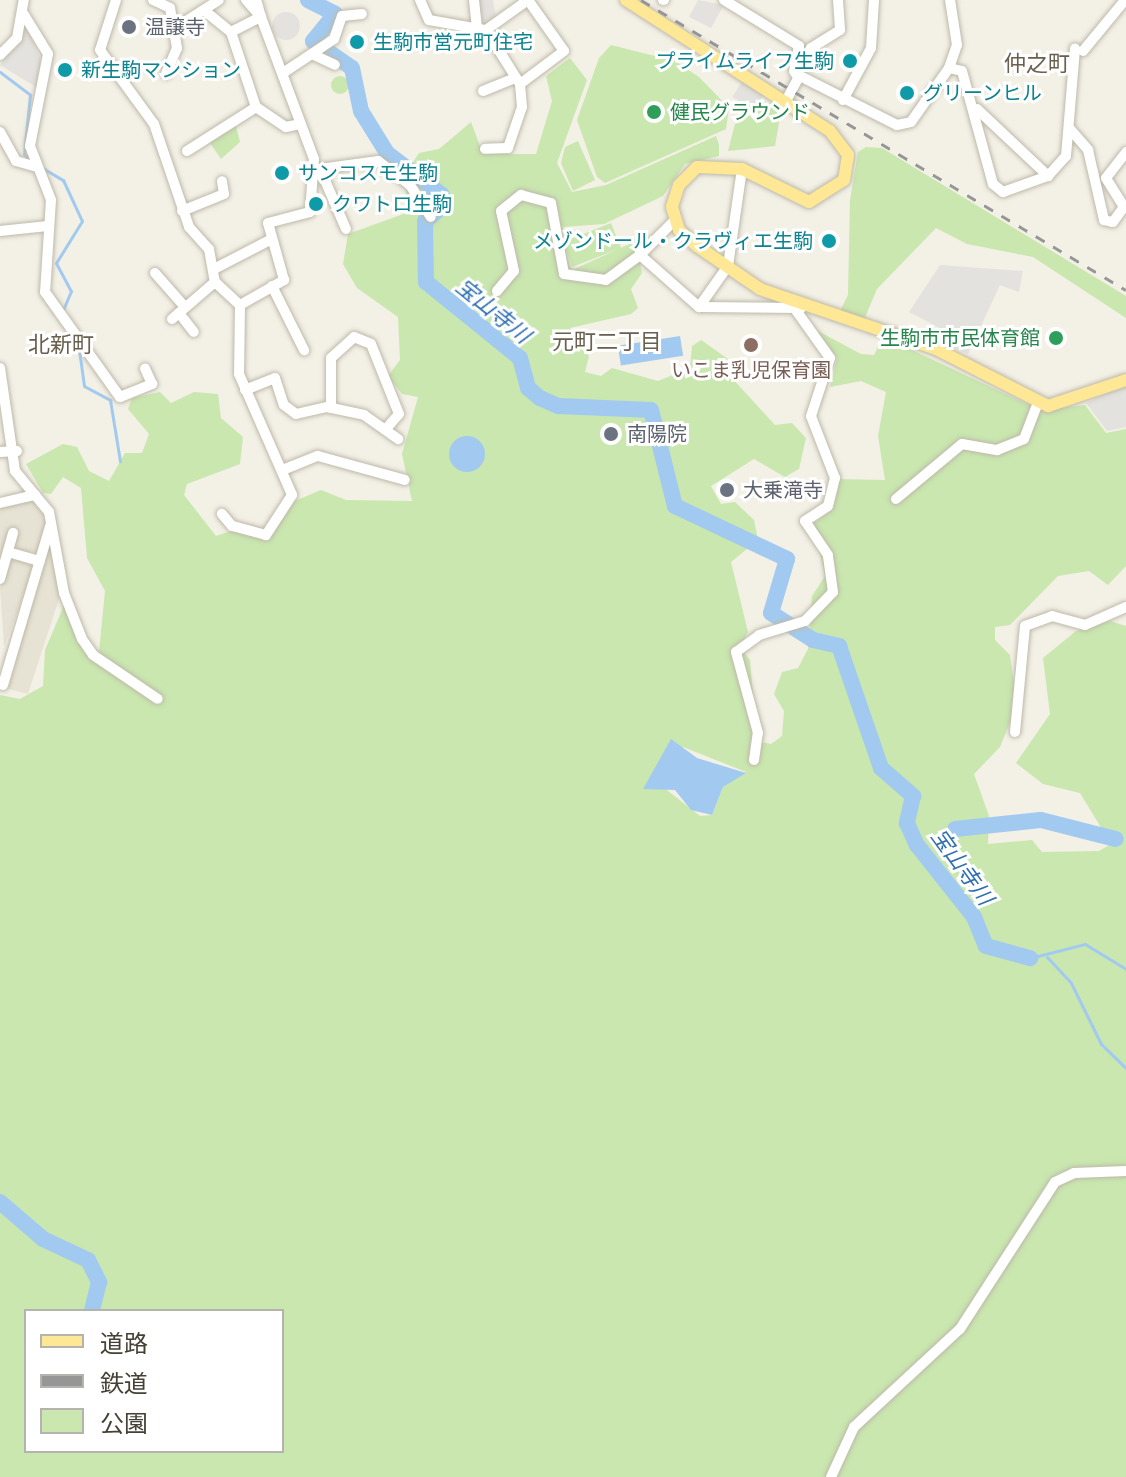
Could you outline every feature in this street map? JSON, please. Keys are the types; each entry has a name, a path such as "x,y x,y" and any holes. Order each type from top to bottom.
{"main road":[{"path":"626,0 786,101 844,143 844,180 809,202 742,169 709,164 687,174 674,194 675,220 684,236 760,289 801,308 960,359 1038,402 1075,402 1126,380"}],"street":[{"path":"0,55 17,38 24,0"},
{"path":"116,0 100,50 159,133 182,211 214,269 215,282 240,305 245,390 285,469 292,495 266,535 228,525 222,514"},
{"path":"153,0 170,8 177,48 166,74"},
{"path":"180,25 219,0"},
{"path":"246,0 261,17"},
{"path":"256,0 300,124 312,146 317,170 346,229"},
{"path":"420,0 429,20 482,29 528,0 564,51 562,59 517,81 483,91"},
{"path":"474,0 482,29 517,81 522,107 508,148 485,149"},
{"path":"724,0 799,46 797,75"},
{"path":"786,101 811,48 840,30 838,0"},
{"path":"843,100 871,48 874,0"},
{"path":"797,75 843,100 905,125 949,68 957,45 950,0"},
{"path":"949,68 962,71 998,191 1048,176 1066,156 1079,49 1125,0"},
{"path":"205,11 231,32 256,107 286,127 300,124"},
{"path":"23,13 48,54 30,146 34,166 51,196 42,281 55,313 120,397 152,384 145,368"},
{"path":"283,73 318,52 342,16 362,14"},
{"path":"231,32 261,17"},
{"path":"318,52 335,65"},
{"path":"187,151 256,107"},
{"path":"975,108 1048,176"},
{"path":"1070,129 1088,150 1104,220 1113,222 1124,207 1106,178 1126,152"},
{"path":"0,132 16,161 34,166"},
{"path":"317,170 367,161 390,165 430,215"},
{"path":"699,307 728,266 742,169"},
{"path":"240,305 272,286 284,273 270,240 271,218 310,212 317,170"},
{"path":"182,211 224,194 222,181"},
{"path":"497,291 514,271 501,211 521,195 551,203 564,274 606,280 640,255 675,220"},
{"path":"0,231 48,226"},
{"path":"214,269 270,240"},
{"path":"640,255 699,307 801,308 830,358 811,416 835,478 828,506 805,521 828,555 833,592 805,621 759,635 736,652 758,733 754,760"},
{"path":"155,273 178,313 194,332"},
{"path":"178,313 215,282"},
{"path":"272,286 304,350"},
{"path":"331,408 331,358 354,337 371,344 399,414 386,429"},
{"path":"0,368 4,403 17,451 17,475 35,495 51,522 64,593 86,647 158,699"},
{"path":"245,390 275,378 284,405 296,414 331,408 371,417 398,439"},
{"path":"896,499 962,444 997,450 1024,439 1038,402"},
{"path":"0,452 17,451"},
{"path":"285,469 318,456 405,480"},
{"path":"0,503 35,495"},
{"path":"3,685 6,650 40,561 51,522"},
{"path":"0,579 13,533"},
{"path":"8,552 40,561"},
{"path":"1015,732 1025,626 1052,616 1085,625 1126,607"},
{"path":"831,1477 854,1427 960,1329 1055,1182 1074,1173 1126,1171"}],"shaded area":[{"path":"477,0 493,0 496,17 484,25"},
{"path":"698,0 724,5 711,28 689,17"},
{"path":"286,12 296,16 300,26 296,36 286,40 276,36 272,26 276,16"},
{"path":"26,25 42,63 36,87 0,65"},
{"path":"743,80 764,93 754,110 732,97"},
{"path":"940,265 1023,271 1019,292 1000,285 968,354 949,346 953,335 909,312"},
{"path":"1126,385 1126,427 1107,431 1086,403"},
{"path":"34,498 48,520 38,552 10,550 0,563 0,506"},
{"path":"51,531 60,596 28,694 5,688"},
{"path":"11,556 35,565 4,647 0,588"}],"green space":[{"name":"健民グラウンド","path":"611,45 675,61 699,77 729,108 726,129 605,183 597,177 577,120 599,58"},
{"path":"570,58 587,80 557,163 572,192 606,185 716,136 719,145 719,156 685,164 663,196 604,224 563,227 563,242 611,223 621,248 636,241 642,273 631,289 638,308 631,314 570,328 589,356 585,372 601,376 612,368 658,381 690,368 692,346 701,340 728,359 731,377 775,425 792,423 806,438 799,469 785,477 754,459 711,486 721,504 735,502 754,520 758,540 731,562 748,632 740,647 750,660 757,741 771,744 782,736 784,711 774,694 782,672 798,668 808,649 812,596 825,576 813,524 830,511 838,479 885,480 878,436 886,392 861,381 830,387 837,358 805,324 861,354 874,355 882,339 899,344 1040,410 1085,405 1106,433 1126,429 1126,566 1108,585 1089,571 1058,576 1010,625 995,627 995,640 1010,655 1017,705 1000,747 974,774 989,816 988,844 1032,840 1042,852 1099,851 1111,844 1080,793 1043,784 1016,763 1050,714 1043,658 1076,631 1110,621 1126,626 1126,1477 0,1477 0,695 20,699 43,686 45,650 64,605 89,655 99,652 105,591 87,558 81,488 63,477 51,494 43,493 26,464 63,444 77,447 89,471 109,481 125,453 142,453 149,434 128,409 132,398 160,392 171,403 194,392 218,394 221,418 243,437 240,464 187,484 184,495 216,536 231,531 268,538 290,503 321,490 346,500 412,501 402,454 418,397 402,394 388,376 400,360 398,317 357,288 343,264 348,234 406,213 406,173 419,153 439,149 471,122 483,154 536,154 552,101 546,76","holes":["563,243 572,267 618,249 572,270","683,747 746,772 723,787 712,815 700,816 663,787"]},
{"path":"340,76 349,85 340,94 331,85"},
{"path":"775,100 782,106 775,146 728,151 735,124"},
{"path":"235,122 240,142 221,159 208,140"},
{"path":"578,141 595,180 573,191 561,163 565,147"},
{"path":"866,147 882,148 1126,296 1126,318 1033,257 967,244 936,228 877,289 864,320 839,313 848,295 850,200 858,152"}],"water":[{"path":"680,336 683,356 621,366 618,346"},
{"path":"467,436 480,441 485,454 480,467 467,472 454,467 449,454 454,441"},
{"path":"671,739 697,758 746,773 723,787 712,815 691,810 675,790 643,789"}],"waterway":[{"name":"宝山寺川","path":"308,0 335,14 313,41 352,68 361,111 387,153 442,195 443,206 425,221 426,282 520,358 528,388 540,398 558,406 651,410 675,506 787,559 771,613 813,640 839,646 881,768 913,796 907,823 917,845 974,917 986,946 1030,958"},
{"path":"0,72 30,95 24,154 31,161"},
{"path":"41,167 63,180 82,221 56,263 71,291 63,310"},
{"path":"59,316 79,350 84,386 110,400 120,461"},
{"name":"宝山寺川","path":"955,829 1041,820 1116,839"},
{"name":"宝山寺川","path":"1030,958 1085,944 1126,969"},
{"name":"宝山寺川","path":"1047,957 1071,983 1101,1044 1126,1068"},
{"path":"0,1202 43,1239 88,1260 99,1282 92,1309"}],"railway":[{"path":"641,0 1126,290"}],"place":[{"name":"温譲寺","path":"129,27"},
{"name":"生駒市営元町住宅","path":"357,42"},
{"name":"プライムライフ生駒","path":"850,61"},
{"name":"新生駒マンション","path":"65,70"},
{"name":"グリーンヒル","path":"907,93"},
{"name":"健民グラウンド","path":"654,112"},
{"name":"サンコスモ生駒","path":"282,173"},
{"name":"クワトロ生駒","path":"316,204"},
{"name":"メゾンドール・クラヴィエ生駒","path":"829,241"},
{"name":"生駒市市民体育館","path":"1056,338"},
{"name":"いこま乳児保育園","path":"751,345"},
{"name":"南陽院","path":"611,434"},
{"name":"大乗滝寺","path":"727,490"}],"district":[{"name":"仲之町","path":"1037,64"},
{"name":"元町二丁目","path":"607,342"},
{"name":"北新町","path":"61,345"}]}
